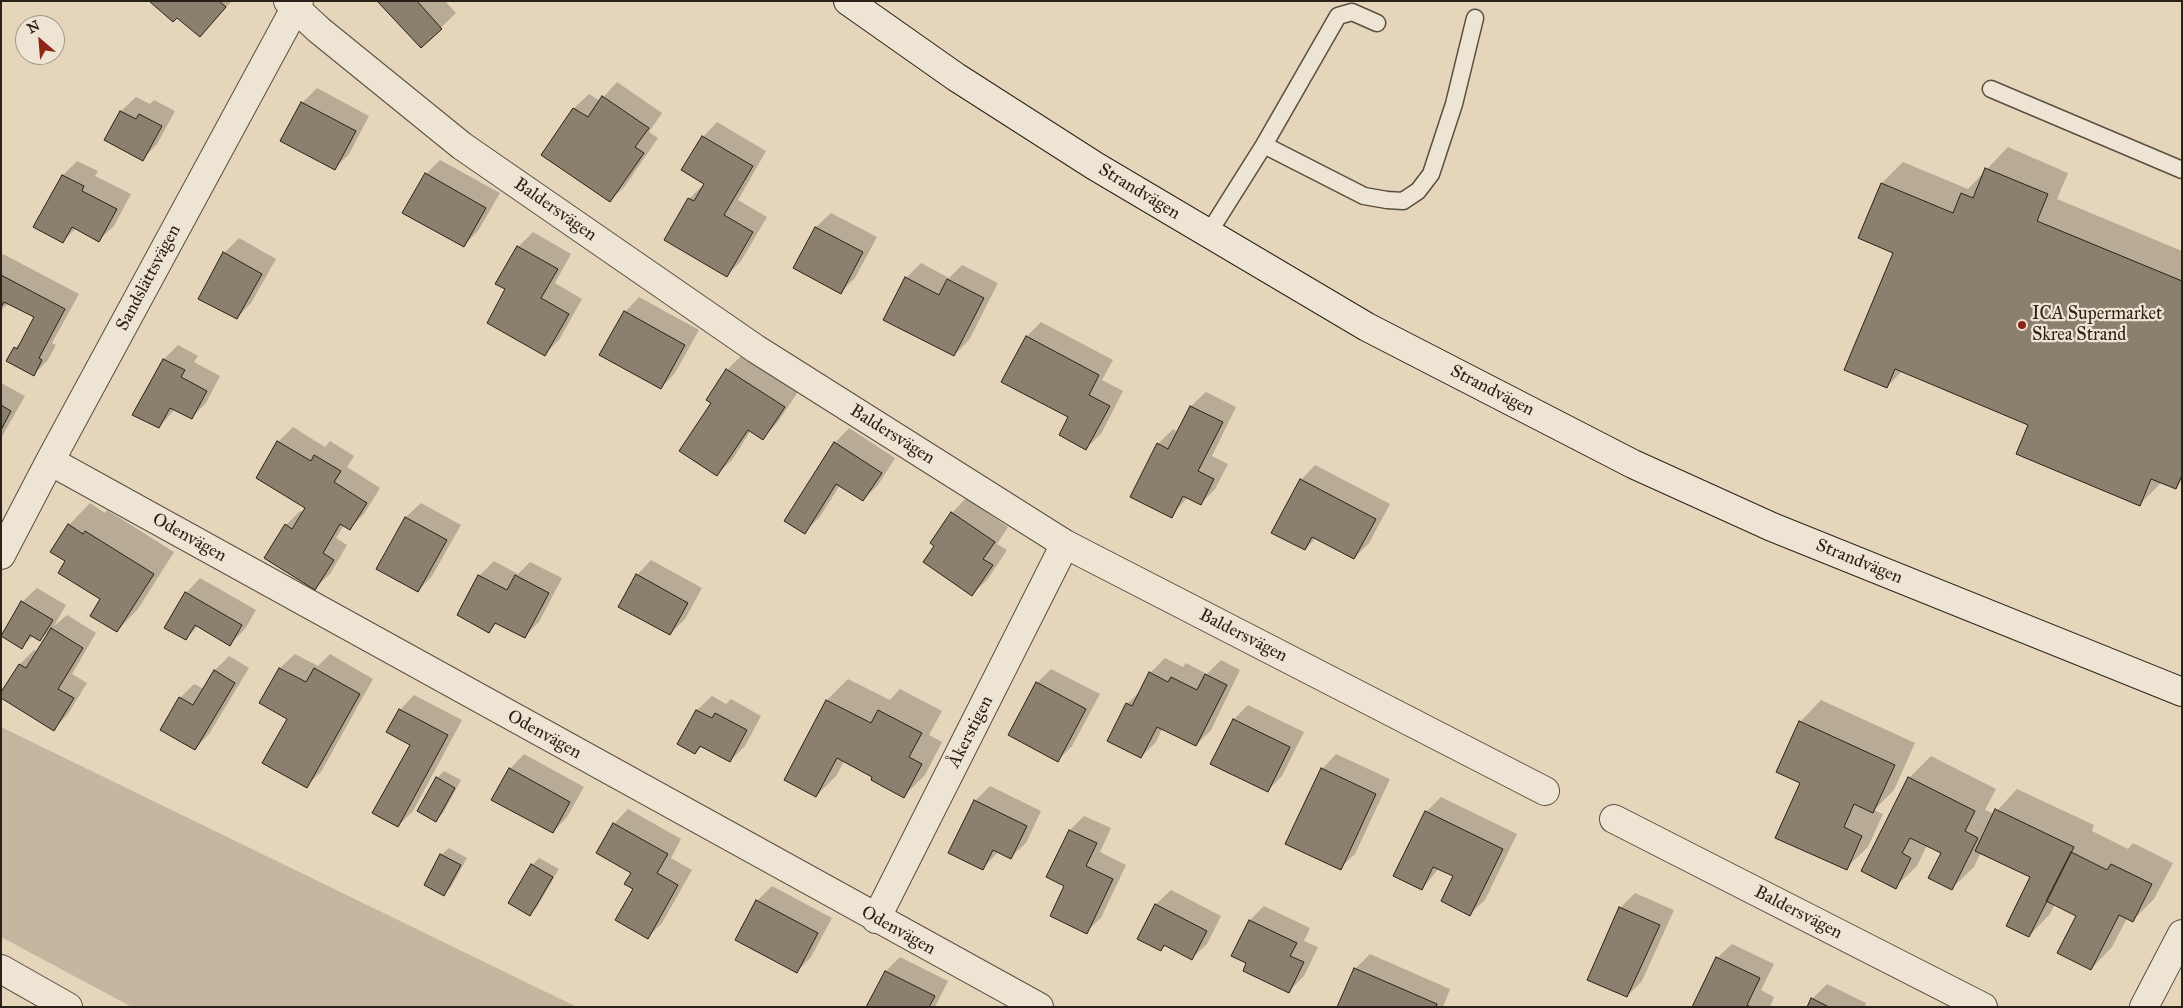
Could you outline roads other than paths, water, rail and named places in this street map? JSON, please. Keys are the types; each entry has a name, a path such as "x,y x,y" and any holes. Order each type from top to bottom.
{"street":[{"name":"Strandvägen","path":"848,1 956,77 1095,166 1367,327 1634,464 1772,527 2182,692"},
{"name":"Sandslättsvägen","path":"1,555 294,3"},
{"name":"Baldersvägen","path":"294,3 319,30 462,146 756,349 1065,544 1545,791"},
{"name":"Odenvägen","path":"50,461 1038,1007"},
{"name":"Åkerstigen","path":"876,919 1065,544"},
{"name":"Baldersvägen","path":"1614,819 1983,1007"},
{"path":"2144,1007 2182,934"},
{"path":"1,969 68,1007"}],"lane":[{"path":"1208,234 1264,145 1338,16 1352,12 1377,23"},
{"path":"1264,145 1364,196 1387,200 1403,200 1418,191 1431,174 1454,104 1475,18"},
{"path":"1992,89 2182,170"}],"place":[{"name":"ICA Supermarket Skrea Strand","path":"2022,325"}]}
